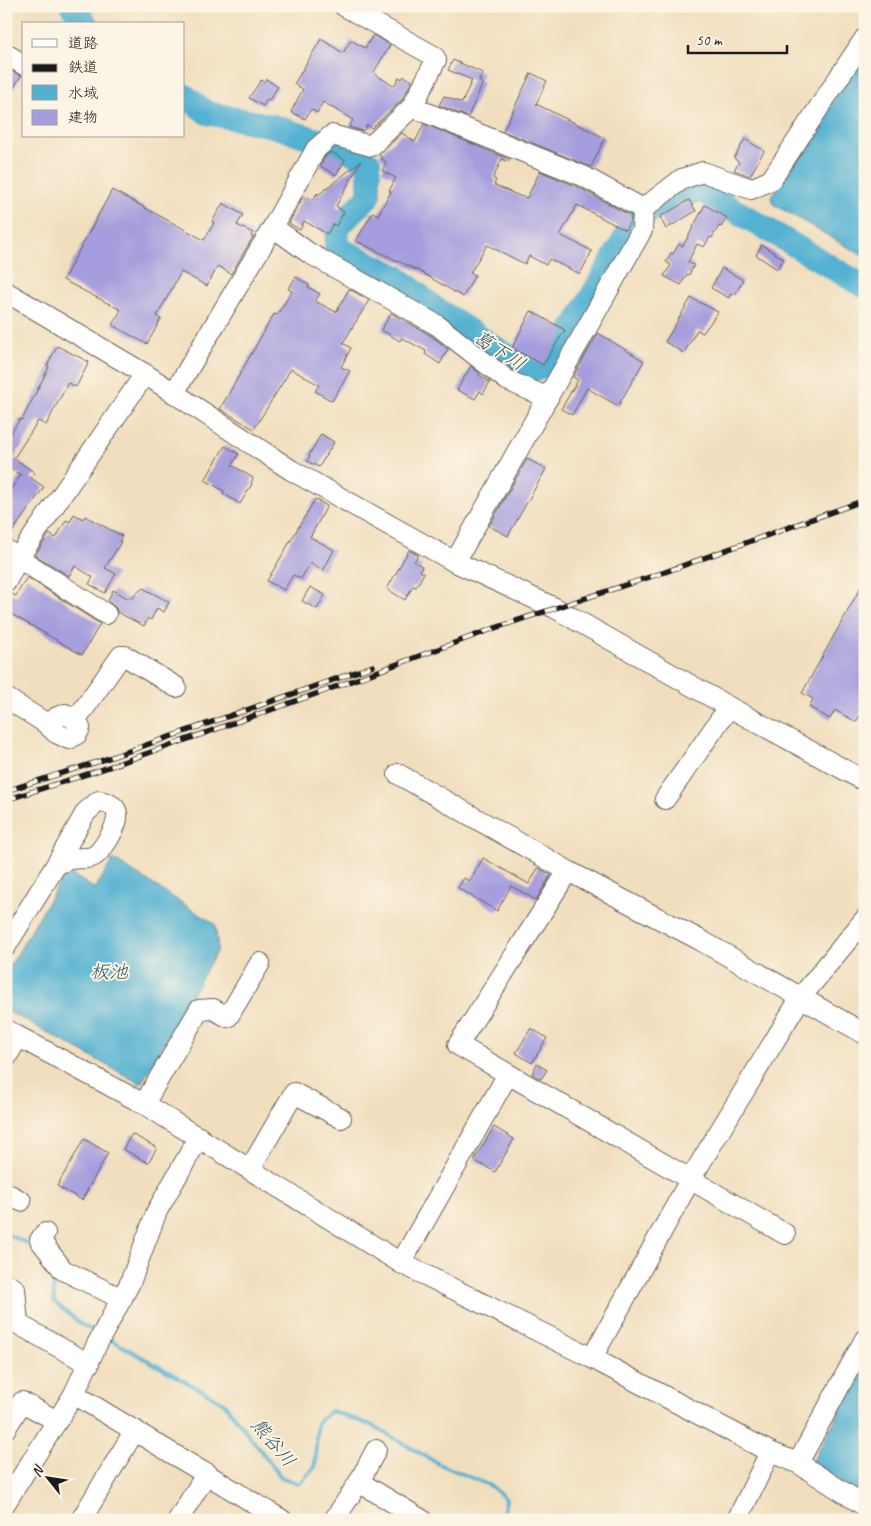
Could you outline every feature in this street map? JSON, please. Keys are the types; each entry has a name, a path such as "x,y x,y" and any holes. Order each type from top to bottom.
{"street":[{"path":"174,393 273,227 316,149 332,135 371,146 412,107 436,60 434,56 348,7"},
{"path":"455,562 642,230 643,209 682,179 703,172 751,189 771,180 865,38"},
{"path":"6,54 22,65"},
{"path":"412,107 583,176 643,209"},
{"path":"273,227 309,253 437,325 507,380 548,398"},
{"path":"6,292 144,374 291,470 455,562 555,608 865,781"},
{"path":"6,582 13,554 144,374"},
{"path":"13,554 106,614"},
{"path":"6,698 44,722 56,733 69,739 77,734 80,728 76,720 121,656 125,656 176,688"},
{"path":"665,799 729,706"},
{"path":"398,774 568,871 700,940 865,1034"},
{"path":"6,946 56,865"},
{"path":"568,871 458,1045 785,1234"},
{"path":"592,1358 690,1180 801,998 865,919"},
{"path":"144,1104 199,1010 213,1010 228,1017 260,963"},
{"path":"6,1058 12,1033 144,1104 401,1263 592,1358 770,1452 798,1463 865,1506"},
{"path":"401,1263 508,1074"},
{"path":"250,1169 294,1093 341,1118"},
{"path":"6,1502 74,1394 130,1283 157,1211 199,1137"},
{"path":"44,1233 40,1240 64,1270 122,1299"},
{"path":"6,1284 15,1289 18,1324 89,1364"},
{"path":"798,1463 865,1339"},
{"path":"74,1394 207,1473 272,1517"},
{"path":"6,1428 22,1402 57,1421"},
{"path":"81,1520 135,1430"},
{"path":"334,1520 359,1482 376,1450"},
{"path":"737,1520 770,1452"},
{"path":"178,1520 207,1473"},
{"path":"359,1482 422,1520"}],"water":[{"path":"865,52 865,257 773,204 771,198"},
{"name":"板池","path":"113,859 215,924 218,949 141,1084 6,1010 6,973 63,876 73,875 95,889"},
{"path":"865,1365 865,1499 812,1462"}],"building":[{"path":"373,35 390,45 374,72 376,75 394,86 399,77 402,79 404,76 412,81 402,100 372,128 367,125 363,131 349,127 353,120 323,102 317,113 311,109 305,119 291,112 303,89 294,84 321,39 343,53 351,40 365,48"},
{"path":"453,60 483,73 479,81 483,83 468,117 439,105 444,96 462,103 472,80 448,70"},
{"path":"9,70 21,76 6,100 6,74"},
{"path":"531,73 547,81 536,104 605,138 591,167 503,131"},
{"path":"266,79 278,87 263,106 249,98 261,80 264,82"},
{"path":"424,124 509,159 508,162 502,159 493,178 496,180 494,185 527,198 540,171 578,187 631,216 631,220 625,230 577,205 560,235 592,251 580,274 549,259 546,265 529,256 525,264 487,245 470,273 475,275 463,297 419,271 356,241 373,212 378,215 391,192 389,191 396,178 382,171 386,163 379,155 402,133 415,142"},
{"path":"745,139 764,151 750,176 734,170 739,162 734,158"},
{"path":"331,152 345,160 336,175 320,166 325,157"},
{"path":"361,161 336,206 344,212 336,226 333,224 327,234 304,221 300,230 289,223 303,197 313,200 317,193 318,195"},
{"path":"112,190 204,240 223,203 243,215 237,225 253,233 251,236 253,237 231,274 218,266 207,286 181,272 157,316 161,319 147,344 112,325 121,310 63,280"},
{"path":"689,200 696,211 666,229 660,217"},
{"path":"705,205 727,218 721,227 719,226 712,238 710,237 704,247 697,244 688,262 694,265 681,285 664,276 671,265 666,262 679,244 683,246"},
{"path":"762,245 784,259 777,269 756,255"},
{"path":"722,268 743,280 735,295 731,293 729,298 711,288"},
{"path":"296,277 320,294 315,301 336,312 349,289 369,300 343,343 351,348 341,367 350,371 332,401 315,391 319,385 291,369 254,429 220,409 274,314 277,315 292,291 288,289"},
{"path":"691,298 718,312 703,333 697,330 684,353 665,342"},
{"path":"531,311 565,330 543,365 512,348"},
{"path":"391,313 430,335 448,349 440,364 425,354 426,351 402,338 400,341 381,330"},
{"path":"598,333 644,361 618,406 587,388 572,415 561,409 578,380 573,377"},
{"path":"57,346 89,362 76,387 68,383 46,425 38,421 14,458 35,473 31,478 44,487 8,538 6,538 6,496 21,475 8,468 6,470 6,441 20,419 22,420 49,367 47,366"},
{"path":"471,366 479,375 490,382 483,394 480,391 475,399 457,390"},
{"path":"321,434 334,442 319,467 307,461"},
{"path":"225,446 239,454 232,465 253,478 252,484 240,504 223,493 224,491 205,480"},
{"path":"527,459 546,469 508,536 489,526"},
{"path":"315,499 327,506 310,537 334,550 323,571 310,563 301,579 293,575 284,590 267,581"},
{"path":"74,514 83,519 85,516 122,536 119,541 121,542 105,568 116,574 105,593 89,584 93,577 75,566 69,576 35,555 49,534 56,538 66,520 70,522"},
{"path":"409,550 418,555 414,562 422,566 420,571 424,573 416,587 413,586 405,600 387,589"},
{"path":"27,577 100,624 82,655 6,611 6,594 10,593 16,596"},
{"path":"865,580 865,707 856,722 835,710 830,719 809,707 813,699 802,693"},
{"path":"310,587 325,595 317,609 302,601"},
{"path":"143,588 169,602 164,612 157,608 151,620 148,618 144,626 117,612 116,608 108,601 113,590 129,599 130,597 133,598"},
{"path":"483,858 529,884 538,868 551,875 536,900 511,886 497,911 458,888 464,878 470,881"},
{"path":"531,1028 547,1038 532,1063 516,1053"},
{"path":"537,1064 547,1070 541,1079 532,1074"},
{"path":"494,1127 514,1139 495,1172 474,1160"},
{"path":"132,1134 157,1148 148,1163 123,1149"},
{"path":"84,1139 108,1153 82,1200 57,1186"}],"waterway":[{"name":"葛下川","path":"72,6 84,22"},
{"name":"葛下川","path":"185,96 207,113 273,126 346,149 369,163 369,196 337,228 336,247 396,276 435,308 531,371 554,362 633,224 676,191 704,192 865,287"},
{"name":"熊谷川","path":"6,1234 36,1247"},
{"name":"熊谷川","path":"53,1270 54,1302 82,1325 97,1333"},
{"name":"熊谷川","path":"108,1338 224,1403 281,1477 299,1484 315,1467 317,1423 331,1411 371,1425 439,1464 491,1486 506,1499 502,1520"}],"railway":[{"path":"6,800 103,769 495,628 665,572 865,500"},
{"path":"6,791 103,760 373,666"}]}
